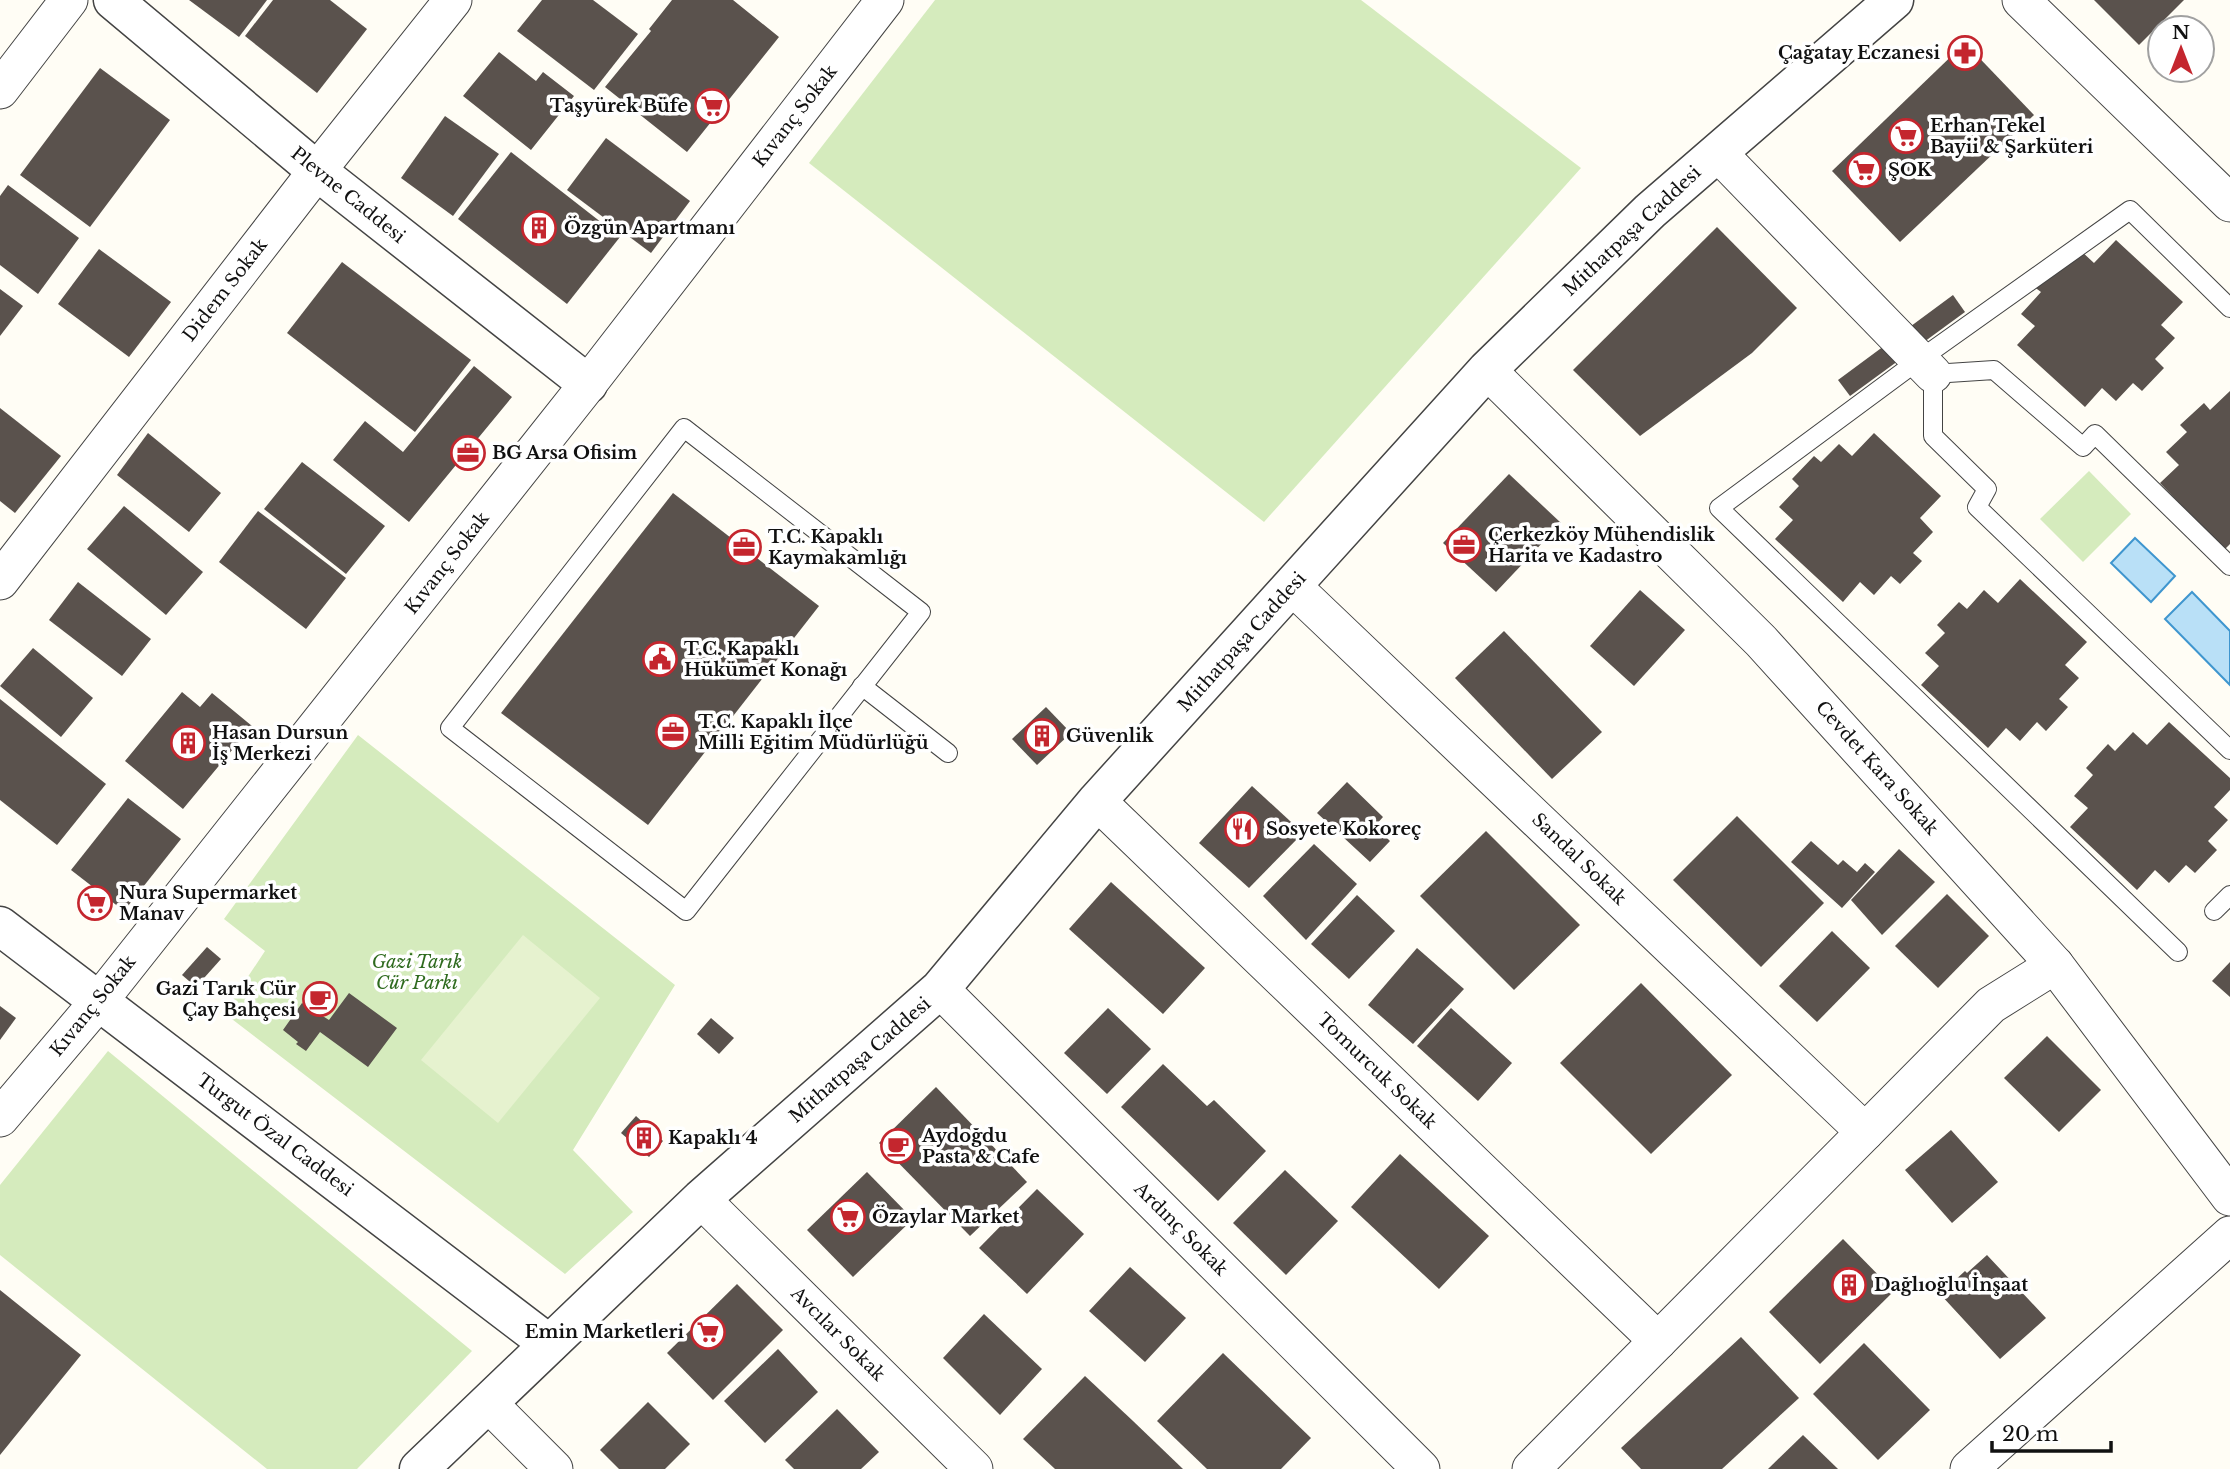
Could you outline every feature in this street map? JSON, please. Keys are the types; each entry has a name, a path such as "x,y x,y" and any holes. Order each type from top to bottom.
{"street":[{"path":"0,90 69,0"},
{"name":"Plevne Caddesi","path":"113,0 317,172 588,384"},
{"name":"Didem Sokak","path":"0,581 453,0"},
{"name":"Kıvanç Sokak","path":"0,1118 99,1001 588,384 885,0"},
{"name":"Mithatpaşa Caddesi","path":"419,1469 701,1199 940,989 1097,801 1487,370 1650,211 1894,0"},
{"path":"2021,0 2230,203"},
{"path":"1718,153 1926,367"},
{"name":"Cevdet Kara Sokak","path":"1487,370 1761,640 2055,965 2230,1197"},
{"name":"Sandal Sokak","path":"1292,586 1865,1132"},
{"name":"Tomurcuk Sokak","path":"1097,801 1658,1341"},
{"name":"Turgut Özal Caddesi","path":"0,926 550,1344"},
{"path":"1531,1469 1991,1005 2055,965"},
{"name":"Ardınç Sokak","path":"940,989 1421,1469"},
{"name":"Avcılar Sokak","path":"701,1199 974,1469"},
{"path":"1969,1469 2230,1235"},
{"path":"488,1403 554,1469"}],"lane":[{"path":"2178,952 1718,508 1926,367 2130,211 2230,308"},
{"path":"1926,367 1994,370 2082,447 2095,434 2230,566"},
{"path":"1926,367 1933,436 1987,489 1977,507 2230,750"},
{"path":"684,428 921,612 862,686 686,911 450,728 684,428"},
{"path":"862,686 948,753"},
{"path":"2214,911 2230,895"}],"green space":[{"path":"935,0 1361,0 1581,168 1264,522 809,163"},
{"path":"2089,471 2131,514 2083,562 2040,519"},
{"name":"Gazi Tarık Cür Parkı","path":"358,735 675,985 573,1150 633,1212 565,1274 224,1013 265,951 224,919"},
{"path":"523,935 600,998 498,1123 421,1060"},
{"path":"108,1051 472,1351 357,1469 267,1469 0,1255 0,1185"}],"water":[{"path":"2135,538 2175,576 2151,602 2111,563"},
{"path":"2192,592 2230,631 2230,685 2165,619"}],"building":[{"path":"189,0 267,0 239,37"},
{"path":"273,0 330,0 367,29 317,93 245,36"},
{"path":"542,0 593,0 638,34 594,90 517,31"},
{"path":"672,0 733,0 779,37 687,152 605,87 651,31 649,29"},
{"path":"2094,0 2184,0 2170,14 2146,14 2146,38 2139,45"},
{"path":"1965,43 2034,115 1900,242 1832,171"},
{"path":"499,52 536,81 543,72 574,96 531,150 463,96"},
{"path":"100,68 170,120 90,227 20,175"},
{"path":"445,116 499,154 453,216 401,178"},
{"path":"606,138 690,201 651,253 567,190"},
{"name":"Özgün Apartmanı","path":"511,152 620,237 567,304 458,219"},
{"path":"8,185 79,238 38,294 0,265 0,196"},
{"path":"1717,227 1797,308 1752,353 1640,436 1573,370"},
{"path":"2116,240 2183,302 2161,325 2175,338 2155,359 2164,368 2142,391 2133,383 2116,401 2102,388 2085,407 2017,345 2035,326 2021,314 2041,292 2033,286 2080,250 2094,263"},
{"path":"99,249 171,302 129,357 58,304"},
{"path":"342,262 471,360 415,432 287,333"},
{"path":"0,289 23,306 0,336"},
{"path":"1953,295 1965,312 1850,396 1838,380"},
{"path":"474,366 512,397 409,522 333,460 365,421 403,452"},
{"path":"2230,391 2230,544 2224,550 2160,483 2179,465 2166,452 2187,432 2180,425 2204,403 2210,410"},
{"path":"0,408 61,456 15,513 0,501"},
{"path":"148,433 221,493 189,532 117,475"},
{"path":"1874,433 1941,496 1920,518 1933,532 1913,553 1922,561 1900,584 1891,576 1874,595 1860,582 1843,602 1775,539 1793,520 1779,507 1799,486 1792,479 1814,456 1821,462 1839,444 1852,456"},
{"path":"302,462 385,526 346,574 264,509"},
{"path":"1509,474 1561,523 1496,592 1443,543"},
{"name":"T.C. Kapaklı Hükümet Konağı","path":"673,493 819,606 648,825 501,713"},
{"path":"124,506 203,572 166,615 87,549"},
{"path":"258,511 346,578 306,629 219,562"},
{"path":"2020,579 2087,642 2065,665 2079,678 2059,699 2068,707 2046,731 2037,722 2020,741 2006,728 1988,748 1921,685 1939,666 1925,653 1945,633 1937,625 1959,602 1967,609 1984,590 1998,603"},
{"path":"78,582 151,639 122,676 49,620"},
{"path":"1640,590 1685,630 1634,686 1590,646"},
{"path":"1504,631 1602,732 1552,779 1455,678"},
{"path":"33,648 93,698 61,737 0,686"},
{"name":"Hasan Dursun İş Merkezi","path":"182,692 200,707 212,693 252,726 183,809 125,761"},
{"path":"0,699 106,784 57,845 0,800"},
{"name":"Güvenlik","path":"1046,707 1071,733 1037,765 1012,739"},
{"path":"2169,722 2230,778 2230,790 2214,807 2228,820 2208,841 2217,850 2195,873 2186,865 2169,883 2155,870 2137,890 2070,827 2088,808 2074,796 2093,775 2086,768 2108,744 2115,751 2133,732 2147,745"},
{"path":"1347,782 1383,817 1375,826 1390,841 1370,862 1317,813"},
{"path":"1252,786 1303,833 1249,888 1199,843"},
{"path":"128,798 181,839 124,911 71,870"},
{"path":"1737,816 1824,903 1761,967 1673,880"},
{"path":"1486,831 1580,925 1514,990 1420,896"},
{"path":"1811,841 1838,865 1843,860 1857,872 1865,863 1875,872 1842,908 1791,862"},
{"path":"1314,844 1357,884 1306,940 1263,896"},
{"path":"1899,849 1935,882 1882,935 1851,900"},
{"path":"1111,882 1205,968 1163,1014 1069,929"},
{"path":"1947,894 1989,936 1938,988 1895,946"},
{"path":"1357,895 1395,931 1349,979 1311,944"},
{"path":"1832,931 1870,968 1817,1022 1779,986"},
{"path":"207,947 221,959 196,987 182,975"},
{"path":"1417,948 1464,989 1413,1044 1368,1005"},
{"path":"2230,962 2230,997 2212,981"},
{"path":"1641,983 1732,1075 1651,1154 1560,1063"},
{"path":"349,993 397,1028 368,1067 320,1032 306,1051 283,1030 302,1003 329,1020"},
{"path":"0,1006 16,1018 0,1040"},
{"path":"1108,1008 1151,1049 1107,1094 1064,1053"},
{"path":"1451,1008 1512,1063 1478,1101 1417,1046"},
{"path":"711,1018 734,1038 719,1054 697,1034"},
{"path":"2047,1036 2101,1090 2059,1132 2004,1078"},
{"path":"1163,1064 1207,1106 1214,1100 1266,1151 1218,1201 1121,1107"},
{"path":"936,1087 1027,1182 970,1236 879,1143"},
{"name":"Kapaklı 4","path":"636,1116 663,1141 649,1157 621,1133"},
{"path":"1951,1130 1998,1182 1952,1223 1905,1170"},
{"path":"1400,1154 1489,1236 1439,1289 1351,1207"},
{"path":"1285,1170 1338,1221 1286,1275 1233,1223"},
{"path":"867,1172 913,1219 853,1277 807,1230"},
{"path":"1037,1189 1084,1234 1027,1294 979,1248"},
{"path":"1843,1239 1894,1291 1820,1364 1769,1312"},
{"path":"1987,1255 2046,1318 2000,1359 1940,1294"},
{"path":"1130,1267 1186,1318 1145,1362 1089,1311"},
{"path":"737,1284 783,1330 713,1400 667,1353"},
{"path":"0,1290 81,1355 0,1455"},
{"path":"984,1314 1042,1369 1000,1415 943,1358"},
{"path":"1741,1337 1799,1398 1722,1469 1641,1469 1621,1448"},
{"path":"1864,1343 1930,1410 1878,1460 1813,1394"},
{"path":"778,1349 818,1392 765,1443 724,1401"},
{"path":"1223,1353 1311,1438 1281,1469 1207,1469 1157,1421"},
{"path":"1085,1376 1183,1469 1055,1469 1023,1439"},
{"path":"648,1402 690,1444 665,1469 619,1469 600,1450"},
{"path":"837,1409 879,1452 861,1469 794,1469 785,1460"},
{"path":"1803,1435 1838,1469 1768,1469"}],"place":[{"name":"Çağatay Eczanesi","path":"1965,53"},
{"name":"Taşyürek Büfe","path":"712,106"},
{"name":"Erhan Tekel Bayii & Şarküteri","path":"1906,136"},
{"name":"ŞOK","path":"1864,170"},
{"name":"Özgün Apartmanı","path":"539,228"},
{"name":"BG Arsa Ofisim","path":"468,453"},
{"name":"Çerkezköy Mühendislik Harita ve Kadastro","path":"1464,545"},
{"name":"T.C. Kapaklı Kaymakamlığı","path":"744,547"},
{"name":"T.C. Kapaklı Hükümet Konağı","path":"660,659"},
{"name":"T.C. Kapaklı İlçe Milli Eğitim Müdürlüğü","path":"673,732"},
{"name":"Güvenlik","path":"1042,736"},
{"name":"Hasan Dursun İş Merkezi","path":"188,743"},
{"name":"Sosyete Kokoreç","path":"1242,829"},
{"name":"Nura Supermarket Manav","path":"95,903"},
{"name":"Gazi Tarık Cür Çay Bahçesi","path":"320,999"},
{"name":"Kapaklı 4","path":"644,1138"},
{"name":"Aydoğdu Pasta & Cafe","path":"898,1146"},
{"name":"Özaylar Market","path":"848,1217"},
{"name":"Dağlıoğlu İnşaat","path":"1849,1285"},
{"name":"Emin Marketleri","path":"708,1332"}]}
